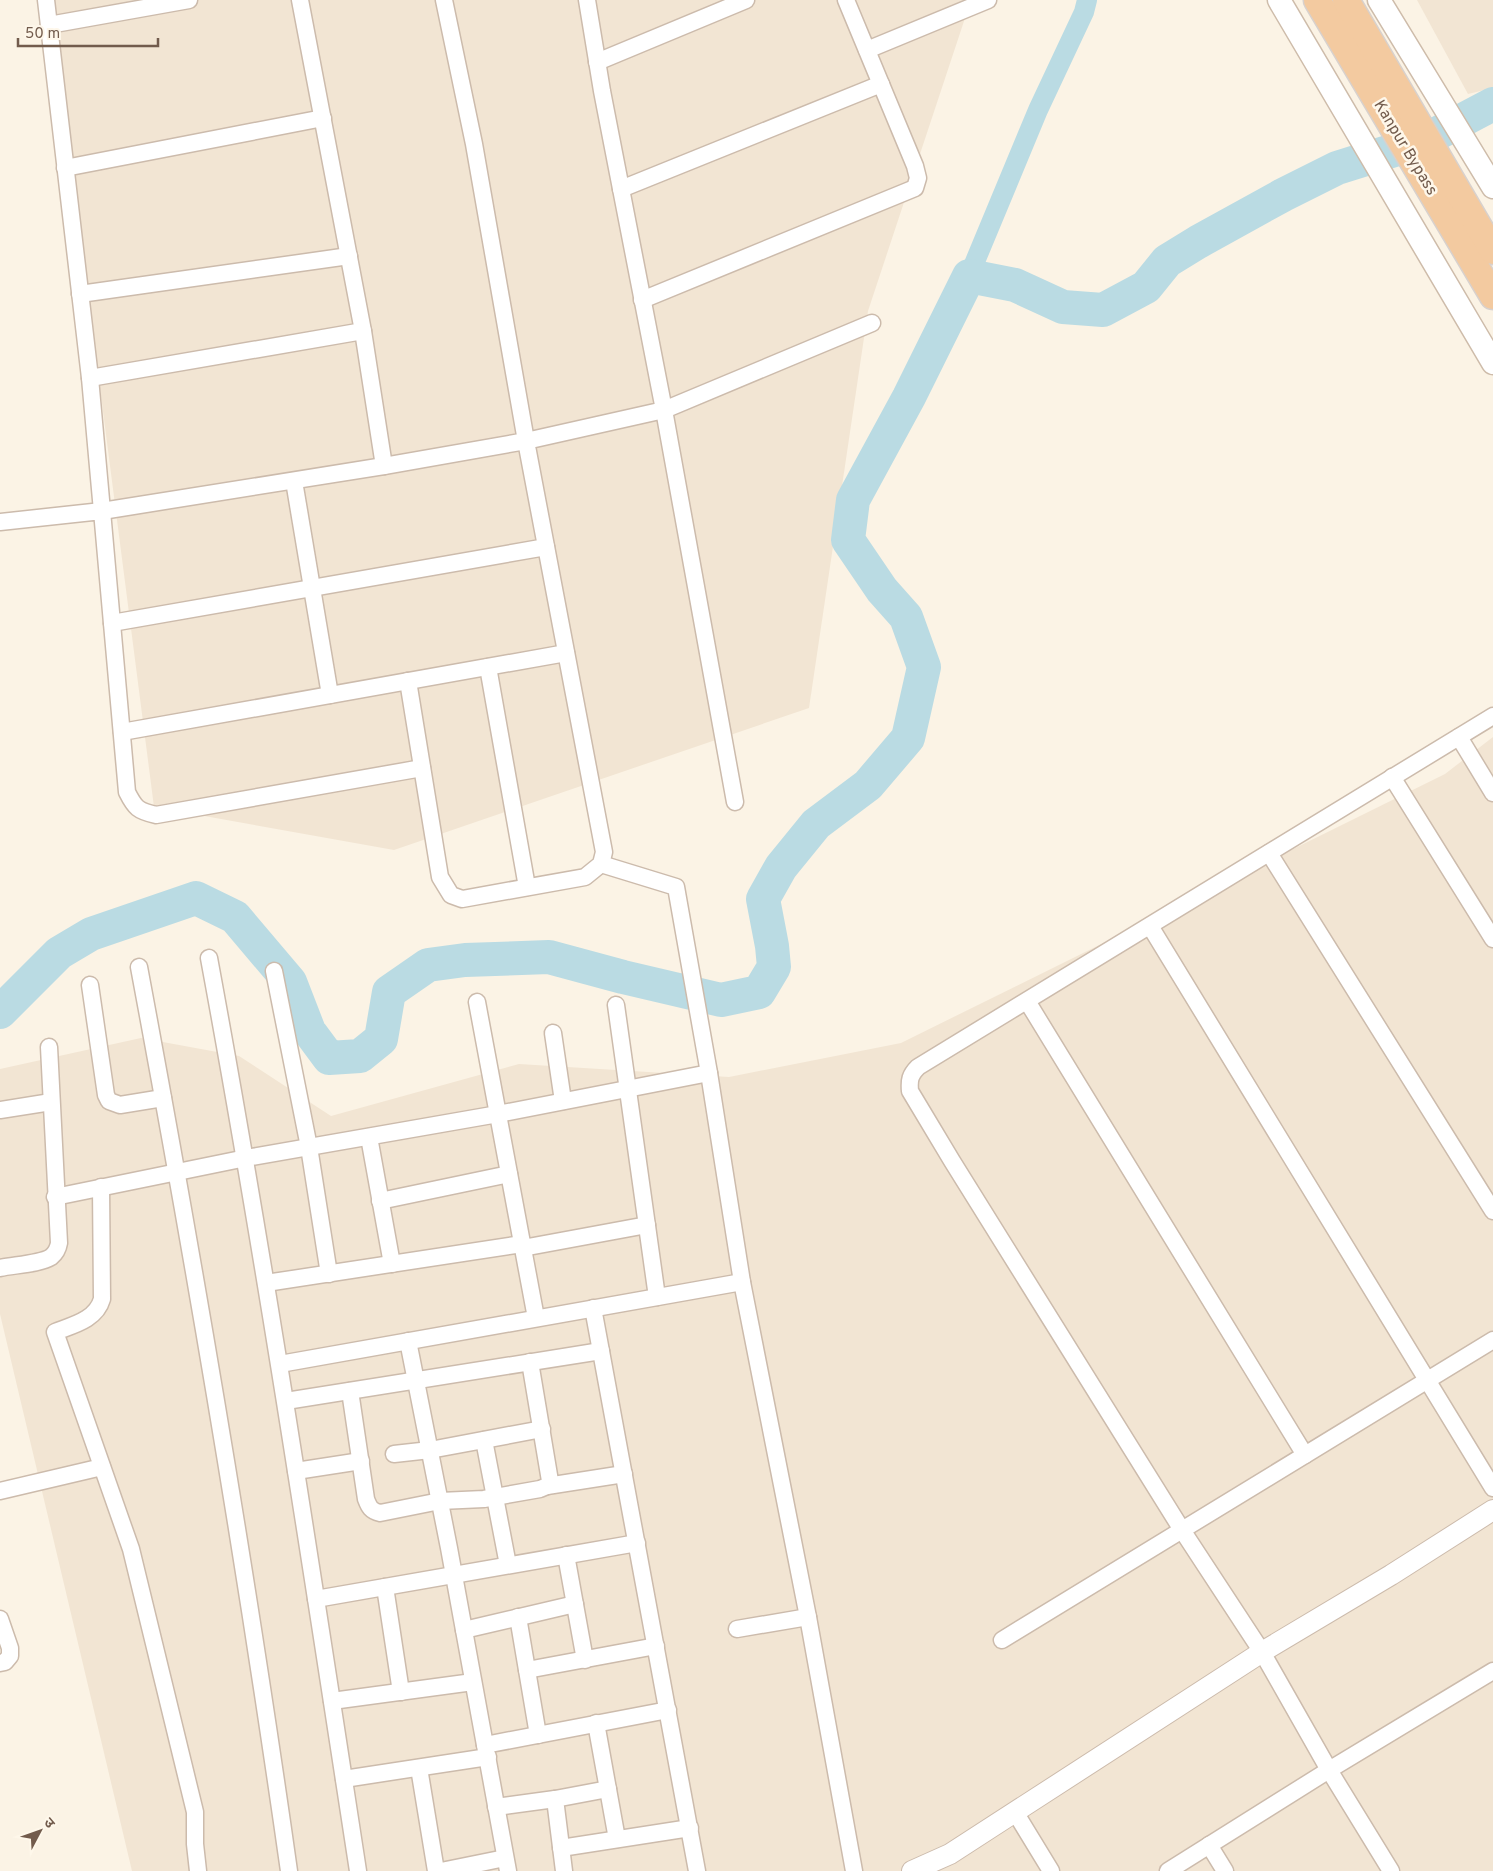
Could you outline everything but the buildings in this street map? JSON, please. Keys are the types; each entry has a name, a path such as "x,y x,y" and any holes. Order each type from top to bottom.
{"highway":[{"name":"Kanpur Bypass","path":"1317,0 1493,296"},
{"name":"Kanpur Bypass","path":"1346,0 1493,251"}],"main road":[{"path":"1279,0 1493,363"},
{"path":"1379,0 1493,187"}],"street":[{"path":"46,0 90,378 127,792 134,806 144,812 156,815 422,768"},
{"path":"48,25 190,0"},
{"path":"300,0 364,332 384,466"},
{"path":"408,681 440,877 451,895 462,899 585,877 601,864 604,852 526,441 474,144 444,0"},
{"path":"587,0 735,802"},
{"path":"597,62 746,0"},
{"path":"642,300 915,188 918,178 915,166 846,0"},
{"path":"867,50 988,0"},
{"path":"621,189 881,84"},
{"path":"65,168 323,118"},
{"path":"80,294 349,256"},
{"path":"0,522 102,511 384,466 526,441 664,410 872,323"},
{"path":"90,378 364,332"},
{"path":"294,480 330,695"},
{"path":"112,624 546,547"},
{"path":"122,732 566,653"},
{"path":"488,667 527,888"},
{"path":"1392,1871 1329,1770 1262,1652 1182,1530 957,1170 910,1091 909,1082 911,1074 918,1067 1493,716"},
{"path":"1459,736 1493,794"},
{"path":"1392,777 1493,938"},
{"path":"1269,853 1493,1211"},
{"path":"601,864 676,887 709,1073 742,1282 808,1617 854,1871"},
{"path":"1150,926 1493,1488"},
{"path":"209,958 246,1158 280,1364 358,1871"},
{"path":"139,967 178,1172 236,1519 289,1871"},
{"path":"274,971 309,1147 329,1274"},
{"path":"90,985 106,1095 109,1101 120,1105 163,1098"},
{"path":"1026,1001 1305,1455"},
{"path":"476,1002 536,1318"},
{"path":"616,1005 657,1296"},
{"path":"553,1033 563,1101"},
{"path":"0,1268 45,1259 52,1256 58,1250 49,1047"},
{"path":"55,1197 246,1158 498,1114 709,1073"},
{"path":"0,1110 51,1102"},
{"path":"369,1137 392,1264"},
{"path":"380,1201 509,1174"},
{"path":"101,1188 102,1299 99,1308 86,1319 55,1332 131,1549 195,1812 195,1844 198,1871"},
{"path":"266,1284 522,1244 528,1247 647,1225"},
{"path":"280,1364 742,1282"},
{"path":"593,1308 697,1871"},
{"path":"1002,1640 1493,1340"},
{"path":"408,1341 440,1500 507,1865 441,1871"},
{"path":"286,1401 601,1351"},
{"path":"530,1362 550,1473 550,1481 547,1486"},
{"path":"350,1391 366,1499 368,1507 373,1512 380,1513 440,1500 496,1497 547,1486 624,1474"},
{"path":"394,1454 430,1450 542,1429"},
{"path":"484,1440 508,1565"},
{"path":"296,1471 361,1461"},
{"path":"0,1491 102,1467"},
{"path":"912,1871 950,1854 1262,1652 1391,1575 1493,1510"},
{"path":"316,1600 637,1543"},
{"path":"566,1555 585,1660"},
{"path":"385,1587 401,1692"},
{"path":"464,1630 575,1604"},
{"path":"518,1617 538,1735"},
{"path":"737,1629 808,1617"},
{"path":"0,1619 10,1648 10,1656 5,1662 0,1663"},
{"path":"527,1670 656,1646"},
{"path":"1168,1871 1329,1770 1493,1671"},
{"path":"332,1701 473,1682"},
{"path":"344,1779 419,1768 486,1751 538,1735 668,1710"},
{"path":"596,1723 617,1839"},
{"path":"419,1768 436,1871"},
{"path":"496,1808 608,1789"},
{"path":"555,1799 564,1871"},
{"path":"1015,1812 1051,1871"},
{"path":"560,1848 690,1828"},
{"path":"1209,1845 1225,1871"}],"shaded area":[{"path":"50,0 971,0 868,311 809,708 394,850 154,807"},
{"path":"1417,0 1493,0 1493,88 1468,94"},
{"path":"1493,737 1493,1871 132,1871 0,1314 0,1069 141,1038 239,1056 331,1116 519,1064 729,1077 901,1043 1445,774"}],"waterway":[{"path":"969,276 1038,110 1084,12 1087,0"},
{"path":"0,1012 59,953 91,934 196,898 235,917 290,982 309,1031 329,1058 360,1056 381,1039 389,992 428,965 465,960 549,957 721,1000 759,992 774,967 763,899 781,867 816,824 868,785 908,738 924,667 906,617 882,590 848,540 853,500 909,397 969,276 1015,285 1063,307 1103,310 1146,287 1167,261 1283,195 1337,168 1423,141 1493,104"}]}
